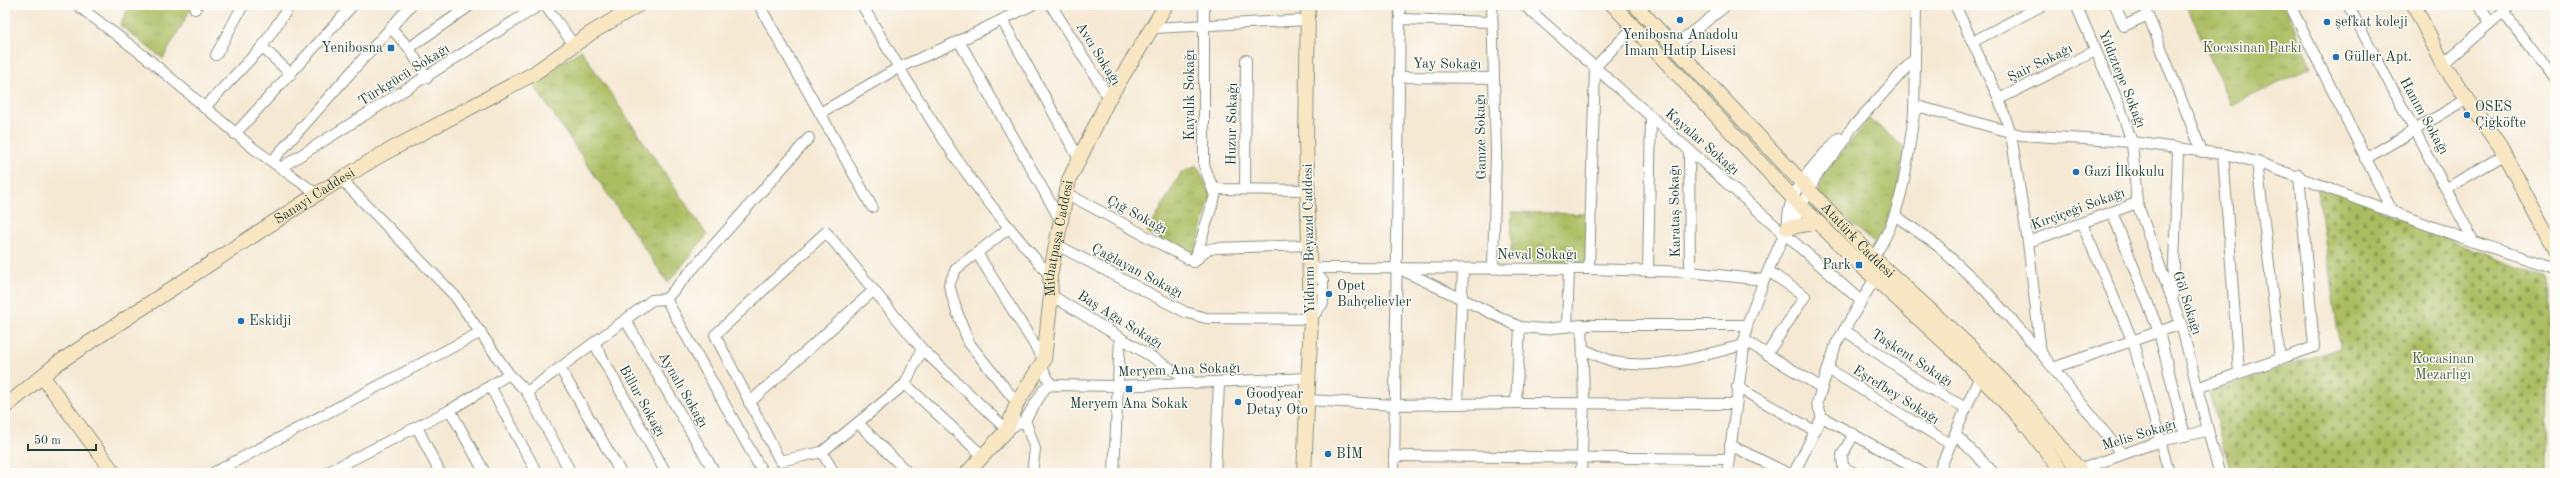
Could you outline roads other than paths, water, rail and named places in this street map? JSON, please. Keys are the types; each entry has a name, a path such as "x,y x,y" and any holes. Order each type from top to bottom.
{"main road":[{"name":"Sanayi Caddesi","path":"5,407 42,376 119,322 317,194 379,156 533,74 574,45 638,5"},
{"name":"Yıldırım Beyazıd Caddesi","path":"1304,473 1311,319 1308,190 1308,5"},
{"path":"1613,5 1797,202 1875,278 1980,376 2024,422 2062,473"},
{"name":"Atatürk Caddesi","path":"1635,5 1873,258 1981,358 2027,406 2081,471"},
{"path":"2414,5 2443,64 2469,98 2504,155 2555,250"},
{"name":"Mithatpaşa Caddesi","path":"967,473 1007,430 1017,403 1044,360 1051,295 1050,276 1062,223 1069,180 1078,157 1109,98 1153,28 1160,8"},
{"path":"1787,229 1818,222"},
{"path":"42,376 114,473"}],"street":[{"path":"77,5 147,58 235,134 317,194"},
{"path":"216,55 243,5"},
{"path":"204,108 262,47 290,5"},
{"path":"235,134 353,5"},
{"path":"272,161 412,5"},
{"path":"409,48 471,5"},
{"name":"Türkgücü Sokağı","path":"282,167 427,78 540,5"},
{"path":"545,5 574,45"},
{"path":"759,5 872,207"},
{"path":"862,5 898,68 955,156 1009,228 1050,276"},
{"path":"820,113 898,68 959,41 1032,5"},
{"name":"Avcı Sokağı","path":"1051,5 1109,98"},
{"name":"Kayalık Sokağı","path":"1204,5 1204,165 1212,184"},
{"path":"1394,473 1400,19 1398,5"},
{"name":"Gamze Sokağı","path":"1492,5 1496,152 1493,268"},
{"name":"Kayalar Sokağı","path":"1524,5 1689,150 1787,229 1861,301"},
{"path":"1674,46 1727,5"},
{"path":"1873,258 1886,239 1896,216 1906,171 1914,113 1916,5"},
{"path":"1955,5 1998,99 2011,134 2028,242 2040,353"},
{"path":"1972,42 2043,5"},
{"name":"Yıldıztepe Sokağı","path":"2076,5 2119,104 2132,142"},
{"path":"2115,5 2124,26 2148,14 2202,152"},
{"path":"2290,5 2392,211"},
{"name":"Hanım Sokağı","path":"2348,5 2416,129 2474,242"},
{"path":"2480,5 2490,23"},
{"path":"2443,64 2512,5"},
{"path":"2503,12 2555,80"},
{"path":"1400,19 1492,22"},
{"path":"1002,20 1078,157"},
{"path":"1153,28 1308,20"},
{"path":"391,28 409,48 427,78"},
{"path":"1589,269 1595,67 1633,28"},
{"path":"959,41 1062,223"},
{"path":"262,47 291,74"},
{"name":"Şair Sokağı","path":"1998,99 2095,51"},
{"path":"1727,473 1735,404 1747,325 1766,276 1787,229 1787,218 1797,202 1804,185 1850,130 1915,58"},
{"name":"Huzur Sokağı","path":"1245,189 1246,60"},
{"name":"Yay Sokağı","path":"1399,77 1494,78"},
{"path":"2365,159 2469,98"},
{"path":"1914,113 1922,107 2011,134 2132,142 2178,150 2223,154 2257,162 2299,175 2474,242 2555,268"},
{"path":"1648,271 1651,116"},
{"path":"527,392 626,321 652,300 666,299 809,138"},
{"name":"Göl Sokağı","path":"2132,142 2136,203 2173,298 2181,324 2207,431 2219,473"},
{"name":"Karataş Sokağı","path":"1689,150 1690,272"},
{"path":"2173,298 2178,150"},
{"path":"2223,154 2240,373"},
{"path":"2447,188 2504,155"},
{"path":"2257,162 2280,358"},
{"path":"2197,388 2314,346 2299,175"},
{"path":"341,179 455,296 482,332 509,374 527,392 571,473"},
{"path":"1212,184 1217,188 1308,190"},
{"path":"1194,262 1215,196 1212,184"},
{"name":"Çığ Sokağı","path":"1066,193 1194,262"},
{"name":"Kırçiçeği Sokağı","path":"2028,242 2082,224 2136,203"},
{"path":"2112,212 2159,332 2185,436"},
{"path":"1896,216 1938,246 1985,290 2053,368 2122,454"},
{"path":"2082,224 2133,342 2169,473"},
{"path":"1009,228 956,269 949,285 969,343 1017,403"},
{"path":"922,349 905,384 822,452 780,461 715,335 826,232 922,349 1007,430 1025,420 1044,388 1051,385 1043,369 1044,360 977,253"},
{"name":"Çağlayan Sokağı","path":"1057,245 1185,312 1206,318 1311,319"},
{"path":"1194,262 1206,250 1215,248 1309,245"},
{"path":"1396,267 1520,327 1544,329 1582,325 1747,325"},
{"name":"Neval Sokağı","path":"1311,268 1396,267 1463,270 1493,268 1589,269 1766,276"},
{"path":"1567,327 1569,269"},
{"path":"1457,404 1463,270"},
{"path":"1766,276 1805,296 1767,354"},
{"path":"1875,278 1836,344 1817,403 1822,417 1923,473"},
{"path":"749,403 874,290"},
{"name":"Baş Ağa Sokağı","path":"1051,295 1194,383"},
{"path":"666,299 759,472"},
{"name":"Aynalı Sokağı","path":"626,321 715,473"},
{"path":"2053,368 2133,342 2181,324"},
{"path":"1581,473 1584,403 1582,325"},
{"path":"1516,403 1520,327"},
{"name":"Taşkent Sokağı","path":"1844,330 1929,388 1966,408"},
{"path":"213,473 482,332"},
{"path":"1114,473 1120,337"},
{"path":"1583,349 1619,363 1646,363 1687,360 1744,342 1767,354 1822,388"},
{"name":"Billur Sokağı","path":"594,343 666,473"},
{"path":"560,368 620,473"},
{"name":"Eşrefbey Sokağı","path":"1828,369 1950,444"},
{"path":"326,473 450,410 509,374"},
{"path":"1938,473 1980,376"},
{"name":"Meryem Ana Sokağı","path":"1051,385 1118,386 1219,383 1309,378"},
{"path":"1215,473 1219,383"},
{"path":"905,384 983,456"},
{"path":"490,386 537,473"},
{"path":"1738,387 1815,431"},
{"path":"1308,400 1394,405 1516,403 1735,404"},
{"path":"450,410 485,473"},
{"path":"1794,473 1822,417"},
{"path":"1025,420 1035,449 1032,473"},
{"path":"858,423 908,473"},
{"path":"417,427 440,473"},
{"name":"Melis Sokağı","path":"2081,471 2122,454 2160,441 2207,431"},
{"path":"1851,472 1843,467 1842,455 1854,434"},
{"path":"1955,434 1994,473"},
{"path":"1730,445 1787,473"},
{"path":"822,452 834,473"},
{"path":"1394,456 1582,456 1728,459"}],"place":[{"name":"Yenibosna Anadolu İmam Hatip Lisesi","path":"1680,20"},
{"name":"şefkat koleji","path":"2327,22"},
{"name":"Yenibosna","path":"391,48"},
{"name":"Güller Apt.","path":"2336,57"},
{"name":"OSES Çiğköfte","path":"2467,115"},
{"name":"Gazi İlkokulu","path":"2076,172"},
{"name":"Park","path":"1859,265"},
{"name":"Opet Bahçelievler","path":"1329,294"},
{"name":"Eskidji","path":"241,321"},
{"name":"Meryem Ana Sokak","path":"1129,389"},
{"name":"Goodyear Detay Oto","path":"1238,402"},
{"name":"BİM","path":"1328,454"}],"park label":[{"name":"Kocasinan Parkı","path":"2252,48"},
{"name":"Kocasinan Mezarlığı","path":"2443,368"}]}
